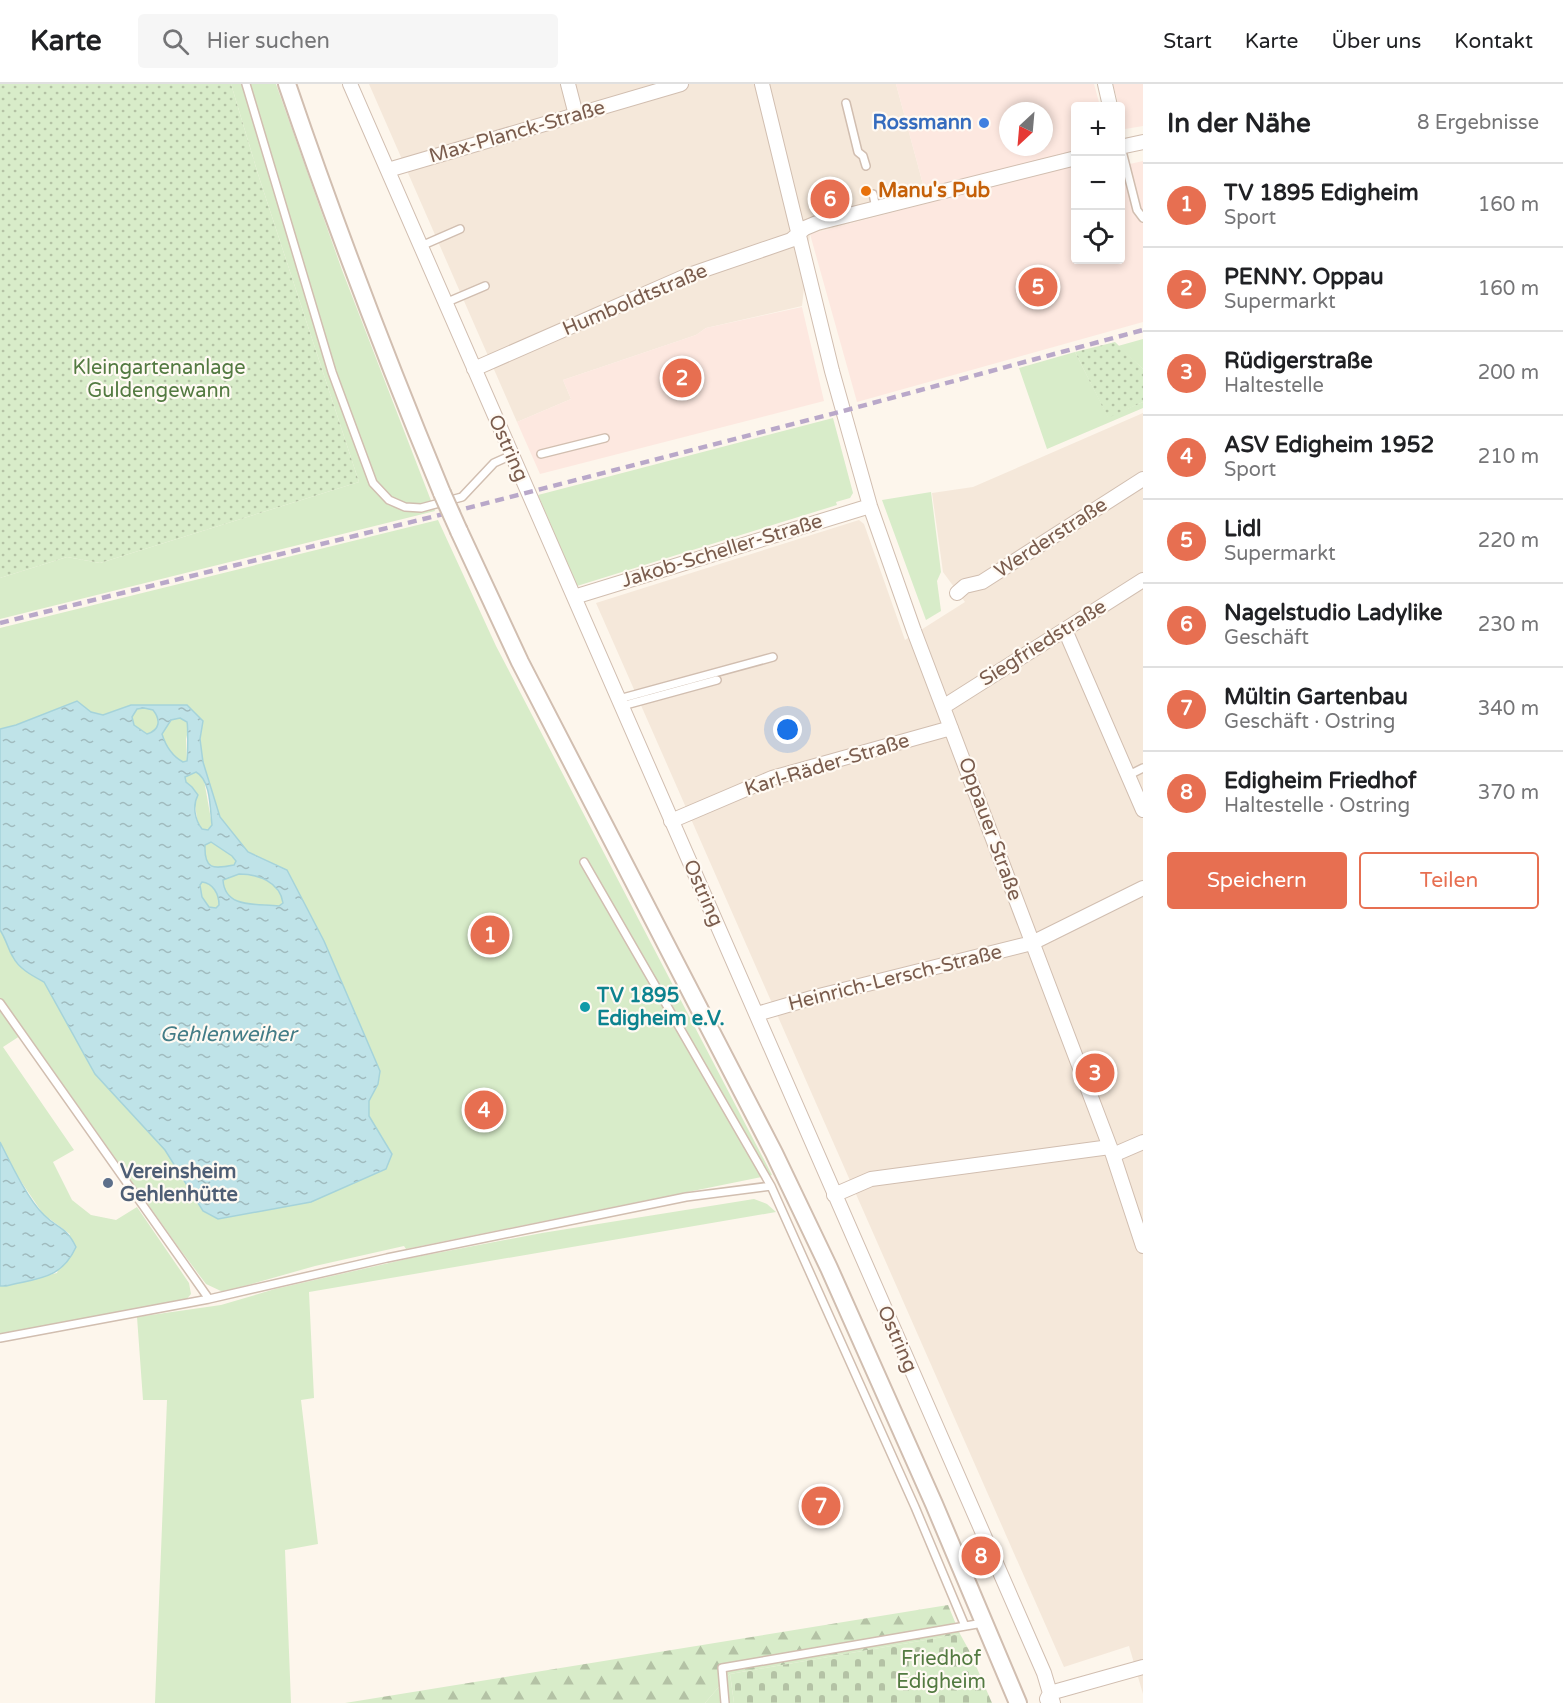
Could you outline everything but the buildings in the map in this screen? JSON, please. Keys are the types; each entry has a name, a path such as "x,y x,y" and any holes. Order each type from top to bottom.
{"street":[{"name":"Ostring","path":"287,84 322,188 385,353 459,531 520,662 779,1164 829,1268 985,1622 1018,1703"},
{"name":"Ostring","path":"350,84 1044,1672 1050,1700"},
{"path":"568,84 576,115"},
{"name":"Max-Planck-Straße","path":"388,170 681,84"},
{"name":"Oppauer Straße","path":"762,84 843,411 870,506 943,707 1112,1151 1143,1246"},
{"path":"1105,84 1109,102"},
{"path":"1125,145 1143,142"},
{"name":"Humboldtstraße","path":"474,369 686,276 783,243 817,223 1071,159"},
{"name":"Werderstraße","path":"957,593 965,586 982,582 1143,479"},
{"name":"Jakob-Scheller-Straße","path":"574,597 870,506"},
{"name":"Siegfriedstraße","path":"943,707 1143,580"},
{"path":"1065,630 1143,810"},
{"name":"Karl-Räder-Straße","path":"671,821 772,778 951,728"},
{"name":"Heinrich-Lersch-Straße","path":"757,1014 815,997 1032,944 1143,888"},
{"path":"834,1195 871,1179 1112,1151 1143,1142"},
{"path":"1050,1700 1143,1667"}],"lane":[{"path":"246,84 332,372 373,483 389,500 405,507 421,508 462,497 494,463 512,456"},
{"path":"846,103 858,152 863,156 866,166"},
{"path":"1124,156 1137,210 1143,218"},
{"path":"873,194 876,208"},
{"path":"421,246 460,229"},
{"path":"445,303 485,286"},
{"path":"541,454 605,438"},
{"path":"620,703 772,657"},
{"path":"620,703 717,680"},
{"path":"1129,775 1143,768"},
{"path":"584,862 771,1186 915,1508 965,1626"},
{"path":"0,1004 209,1299"},
{"path":"0,1338 209,1299 410,1253 686,1197 771,1186"},
{"path":"725,1703 722,1668 985,1622"}],"shaded area":[{"path":"369,84 896,84 928,203 810,234 802,306 706,328 696,335 563,380 571,399 517,422"},
{"path":"896,84 1094,84 1099,102 1071,102 1071,264 1125,264 1125,165 1143,161 1143,322 857,402 810,234 928,203"},
{"path":"1113,84 1143,84 1143,126 1125,129 1125,102 1118,102"},
{"path":"802,307 824,401 540,474 517,422 571,399 563,380 696,335 706,328"},
{"path":"1143,413 1143,1694 1129,1646 1064,1667 596,603 859,520 864,524 905,640 965,602 943,572 932,493 973,487"}],"green space":[{"name":"Kleingartenanlage Guldengewann","path":"0,84 231,84 258,174 359,482 100,563 67,557 0,578"},
{"path":"231,84 276,84 342,270 435,511 0,619 0,578 67,557 100,563 359,482 258,174"},
{"path":"1143,339 1143,369 1118,346"},
{"path":"1115,342 1143,369 1143,402 1108,418 1075,352"},
{"path":"1075,352 1108,417 1143,402 1143,408 1047,449 1019,368"},
{"path":"833,418 853,493 850,498 836,502 837,505 577,586 538,495"},
{"path":"931,492 941,572 937,581 941,611 926,620 882,500"},
{"path":"438,520 496,646 772,1175 406,1249 404,1246 315,1266 223,1292 206,1284 26,1032 3,1047 74,1150 53,1162 72,1200 91,1215 116,1220 137,1207 189,1283 191,1294 185,1301 0,1335 0,1286 57,1273 70,1234 43,1214 16,1174 0,1142 0,930 19,965 44,982 95,1074 165,1150 203,1211 218,1219 311,1202 386,1169 392,1154 369,1116 369,1101 378,1084 380,1071 324,941 287,870 248,852 220,817 203,762 200,739 203,721 187,705 131,705 104,715 91,712 77,701 0,729 0,628"},
{"path":"137,709 153,710 158,721 155,730 147,734 134,725 132,717"},
{"path":"180,718 187,722 189,727 186,739 187,761 183,763 170,751 162,734 171,720"},
{"path":"196,772 204,780 212,825 208,830 202,829 198,824 192,787 186,782 185,777"},
{"path":"211,842 232,856 236,861 234,865 215,867 208,863 205,845"},
{"path":"239,874 267,880 277,889 283,902 280,906 253,905 244,904 230,897 225,890 223,880"},
{"path":"202,881 209,884 217,893 219,905 216,908 209,907 202,897 200,885"},
{"path":"754,1199 767,1204 776,1212 309,1292 314,1398 301,1400 318,1544 285,1550 291,1703 155,1703 167,1400 143,1400 137,1317 221,1305 275,1289 411,1258 542,1233"},
{"path":"948,1605 960,1634 730,1674 705,1703 345,1703"},
{"name":"Friedhof Edigheim","path":"960,1634 992,1703 734,1703 730,1674"},
{"path":"730,1674 734,1703 705,1703"}],"water":[{"name":"Gehlenweiher","path":"77,701 91,712 103,715 131,705 187,705 203,721 200,739 203,762 220,817 248,852 287,870 324,941 380,1071 378,1084 369,1101 369,1116 392,1154 386,1169 311,1202 218,1219 203,1211 165,1150 95,1074 44,982 19,965 0,930 0,729","holes":["137,709 153,710 158,721 155,730 147,734 134,725 132,717","180,718 187,722 187,761 183,762 173,754 162,734 171,720","196,772 205,781 212,825 208,830 202,829 195,813 198,795 186,782 185,777","211,842 232,856 236,861 234,865 211,866 206,859 205,845","239,874 253,876 273,885 278,890 283,903 279,906 244,903 236,901 225,890 223,880","202,882 209,884 215,890 219,905 216,908 209,907 202,897 200,885"]},
{"path":"0,1142 32,1200 49,1220 69,1235 76,1247 70,1258 55,1272 38,1279 6,1286 0,1286"}],"railway":[{"path":"0,623 456,511 843,411 1143,330"}],"place":[{"name":"Rossmann","path":"984,123"},
{"name":"Manu's Pub","path":"866,191"},
{"name":"Nagelstudio Ladylike","path":"830,199"},
{"name":"Lidl","path":"1038,287"},
{"name":"PENNY. Oppau","path":"682,378"},
{"name":"TV 1895 Edigheim","path":"490,935"},
{"name":"TV 1895 Edigheim e.V.","path":"585,1007"},
{"name":"Rüdigerstraße","path":"1095,1073"},
{"name":"ASV Edigheim 1952","path":"484,1110"},
{"name":"Vereinsheim Gehlenhütte","path":"108,1183"},
{"name":"Mültin Gartenbau","path":"821,1506"},
{"name":"Edigheim Friedhof","path":"981,1556"}]}
